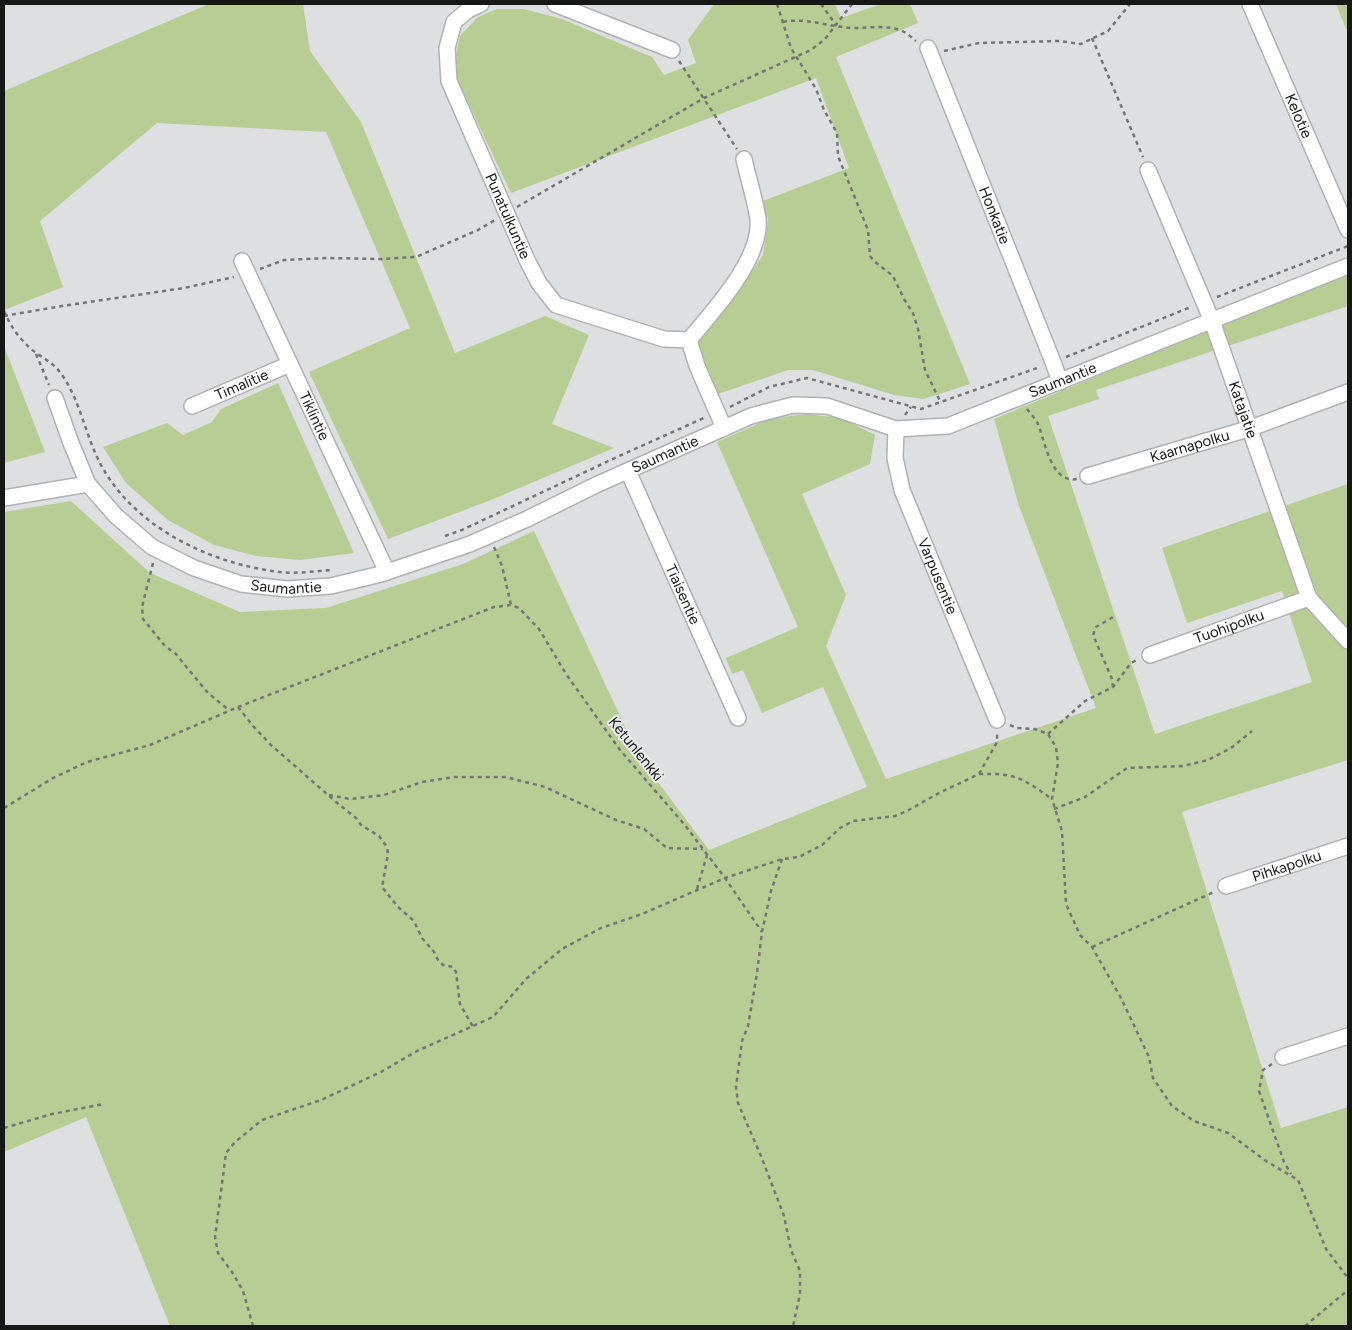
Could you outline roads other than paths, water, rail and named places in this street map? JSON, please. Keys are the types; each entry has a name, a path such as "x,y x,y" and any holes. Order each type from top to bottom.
{"street":[{"name":"Punatulkuntie","path":"481,4 468,10 454,22 447,48 449,81 531,268 540,283 556,305 664,339 689,340"},
{"path":"555,4 672,50"},
{"name":"Kelotie","path":"1250,4 1348,230"},
{"name":"Honkatie","path":"930,52 1060,382"},
{"path":"724,428 697,366 689,340 729,291 753,252 758,220 744,159"},
{"name":"Katajatie","path":"1148,170 1212,321 1309,598 1348,641"},
{"name":"Saumantie","path":"55,398 88,484 116,516 156,549 194,568 241,584 287,589 331,586 387,572 489,535 751,416 793,405 827,406 896,429 948,426 1348,266"},
{"name":"Tiklintie","path":"245,267 387,572"},
{"name":"Timalitie","path":"192,406 290,364"},
{"name":"Kaarnapolku","path":"1088,476 1251,428 1348,392"},
{"name":"Varpusentie","path":"896,429 895,458 902,490 997,720"},
{"name":"Tiaisentie","path":"628,471 738,718"},
{"path":"4,498 88,484"},
{"name":"Tuohipolku","path":"1150,655 1309,598"},
{"name":"Pihkapolku","path":"1226,886 1348,846"},
{"path":"1283,1057 1348,1036"}]}
